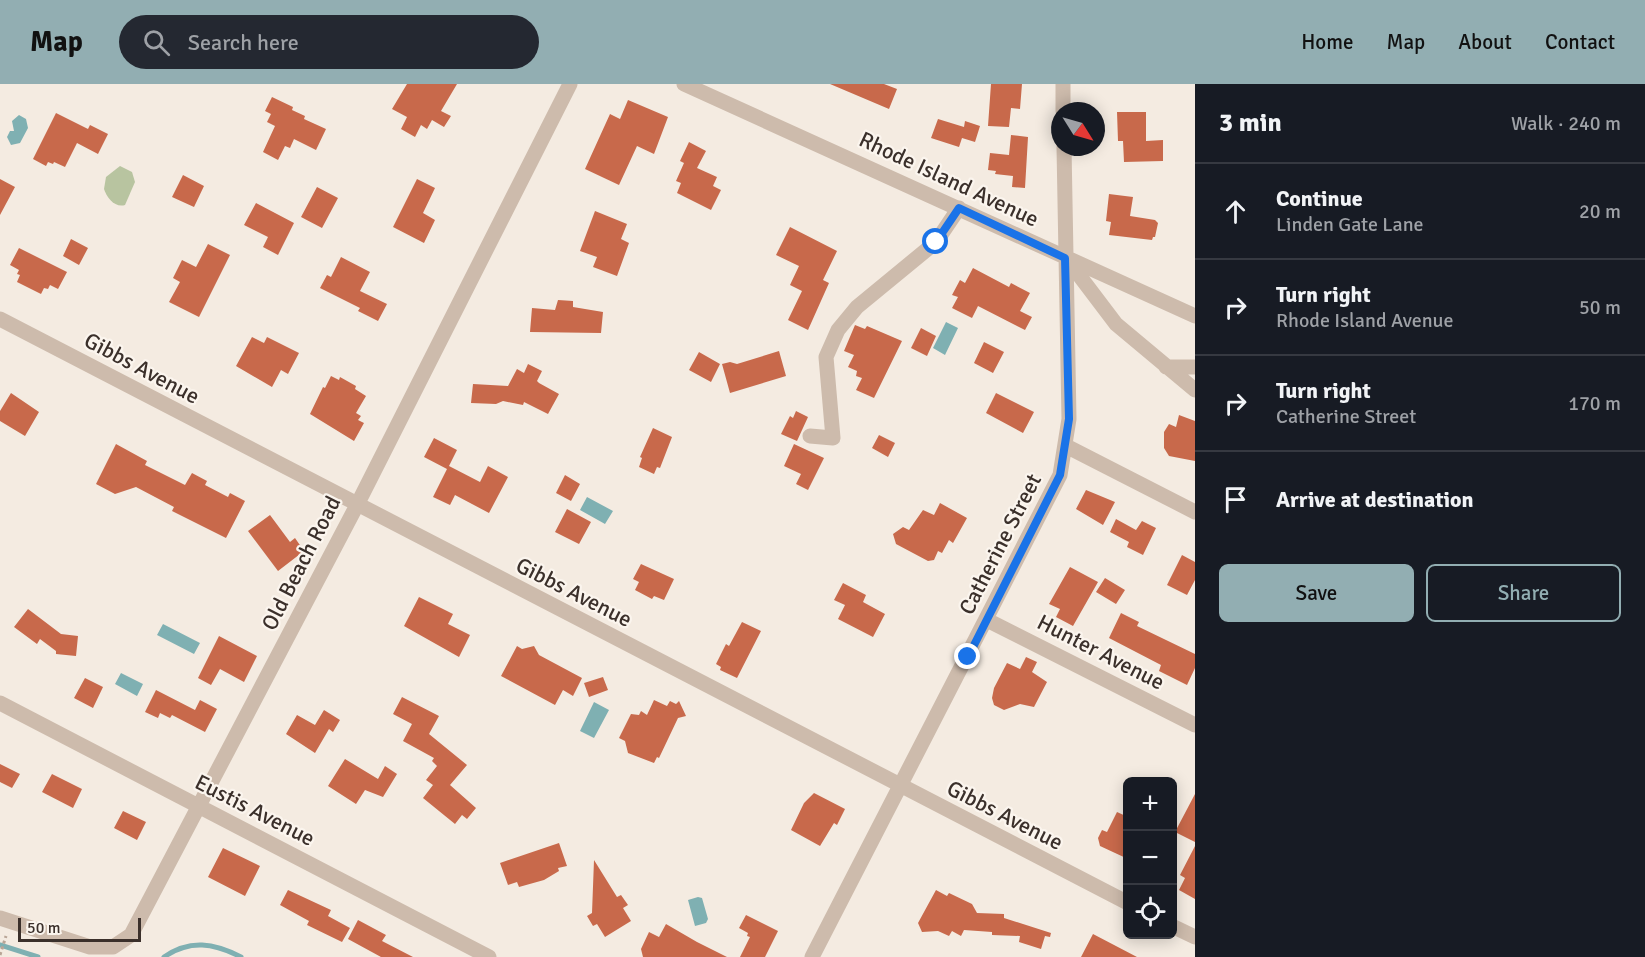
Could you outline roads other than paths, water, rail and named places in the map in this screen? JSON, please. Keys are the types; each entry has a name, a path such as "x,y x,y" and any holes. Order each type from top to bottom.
{"street":[{"name":"Old Beach Road","path":"0,918 90,948 102,949 123,942 137,926 357,505 570,84"},
{"name":"Rhode Island Avenue","path":"684,84 1195,316"},
{"path":"1063,84 1063,102"},
{"name":"Catherine Street","path":"812,957 1052,495 1060,475 1069,419 1064,156"},
{"path":"810,436 832,438 826,357 847,316 936,242 959,208"},
{"path":"1065,258 1116,324 1195,390"},
{"name":"Gibbs Avenue","path":"0,319 1123,900"},
{"path":"1166,367 1195,367"},
{"path":"1066,446 1195,512"},
{"name":"Hunter Avenue","path":"987,620 1195,724"},
{"name":"Eustis Avenue","path":"0,703 489,957"},
{"path":"1177,928 1195,937"}],"water":[{"path":"19,115 26,119 28,128 20,143 11,145 7,137 10,131 14,131 12,121"},
{"path":"946,322 958,328 945,355 933,348"},
{"path":"587,497 613,511 605,524 580,510"},
{"path":"163,624 200,643 194,654 157,635"},
{"path":"121,673 143,684 137,696 115,684"},
{"path":"594,702 609,710 594,738 580,731"},
{"path":"702,898 708,919 706,923 695,926 688,900"}],"waterway":[{"path":"0,945 38,957"},
{"path":"164,957 183,947 193,945 212,946 241,957"}]}
